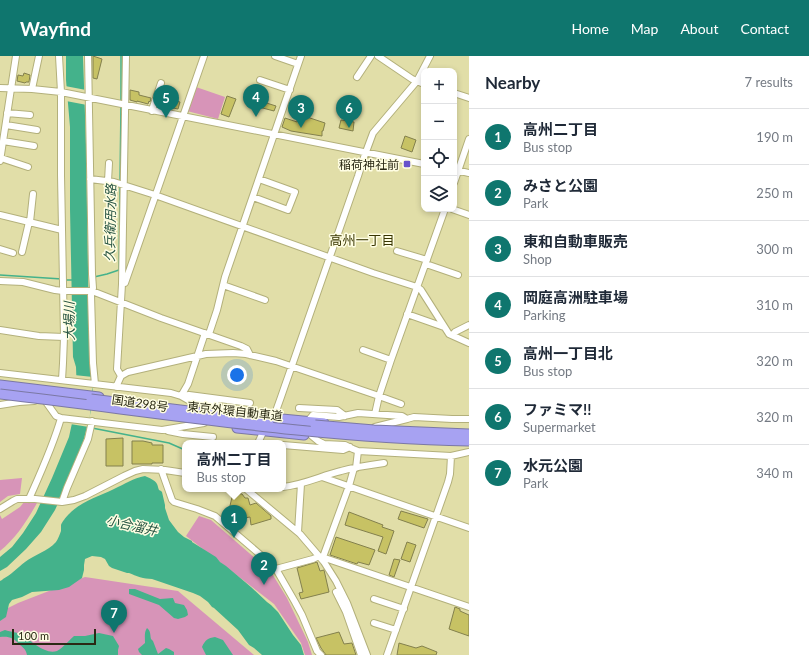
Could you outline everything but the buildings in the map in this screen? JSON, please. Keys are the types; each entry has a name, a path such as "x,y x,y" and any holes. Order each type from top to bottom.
{"highway":[{"name":"国道298号","path":"0,387 94,396 227,413 308,421 375,427 469,431"},
{"name":"東京外環自動車道","path":"0,387 297,424 374,430 469,434"},
{"name":"国道298号","path":"0,396 263,431 312,436 396,442 469,442"},
{"name":"東京外環自動車道","path":"0,396 304,431 373,437 469,442"}],"street":[{"path":"0,161 16,56"},
{"path":"32,89 39,56"},
{"path":"59,56 62,92 61,175 64,380"},
{"path":"88,56 87,98 93,288 90,291 95,384"},
{"path":"121,376 117,369 122,303 126,56"},
{"path":"122,284 125,282 204,56"},
{"path":"275,56 298,64"},
{"path":"181,396 188,384 217,310 225,277 301,56"},
{"path":"357,77 371,56"},
{"path":"378,56 397,70 421,83"},
{"path":"259,440 276,410 373,133 417,81 430,56"},
{"path":"260,80 290,90"},
{"path":"152,111 161,83"},
{"path":"0,88 62,92 421,163"},
{"path":"457,94 469,98"},
{"path":"7,113 30,115"},
{"path":"6,125 37,130"},
{"path":"457,168 469,138"},
{"path":"3,141 34,146"},
{"path":"0,158 28,167"},
{"path":"108,181 109,163"},
{"path":"457,170 469,173"},
{"path":"90,179 108,181 155,195 242,227 417,287 421,290 449,334 469,343"},
{"path":"253,197 288,210 294,192 259,179"},
{"path":"22,252 30,222 33,194"},
{"path":"457,211 469,215"},
{"path":"375,414 379,396 391,360 444,212"},
{"path":"0,215 62,230"},
{"path":"0,249 13,253"},
{"path":"397,251 458,275"},
{"path":"0,281 23,282 63,291 90,291 241,346 247,349 250,355"},
{"path":"223,285 265,300"},
{"path":"407,314 444,327"},
{"path":"452,335 469,325"},
{"path":"0,330 39,336 64,337"},
{"path":"363,350 391,360"},
{"path":"116,387 121,376 128,372 198,356 218,353 233,353 276,361 401,404"},
{"path":"0,373 171,393 188,400 216,404 227,413"},
{"path":"181,396 250,403"},
{"path":"0,405 34,401"},
{"path":"46,402 56,416 61,418 213,437"},
{"path":"299,408 337,410 345,416"},
{"path":"308,421 313,415 339,418 358,413 402,416 407,419"},
{"path":"375,427 414,417 469,419"},
{"path":"32,499 55,439 61,418"},
{"path":"61,502 88,439 92,421"},
{"path":"162,430 204,423"},
{"path":"312,436 324,444 345,445 358,450 451,456 469,452"},
{"path":"286,445 343,450 350,448"},
{"path":"321,556 349,486 355,468 358,450"},
{"path":"387,655 450,474 451,456"},
{"path":"286,486 301,484 355,468 384,463"},
{"path":"0,509 13,501 21,499 61,502 74,500 135,471 143,469 161,469 182,472"},
{"path":"161,469 174,502 215,516 276,569 302,615 319,654"},
{"path":"322,477 469,528"},
{"path":"298,532 301,484"},
{"path":"250,492 298,532 321,556 347,603 367,655"},
{"path":"276,569 321,556 469,608"},
{"path":"336,592 346,612 361,655"},
{"path":"374,599 404,609"},
{"path":"374,623 396,630"}],"shaded area":[{"path":"196,87 225,97 218,119 187,111"},
{"path":"22,478 20,494 8,496 0,502 0,480"},
{"path":"24,502 37,503 21,529 0,551 0,515 2,519 20,507"},
{"path":"199,516 211,520 271,572 287,598 308,642 312,655 305,655 301,643 274,604 186,536"},
{"path":"85,577 178,591 254,655 0,655 0,612 18,603"}],"water":[{"path":"66,56 83,56 90,364 93,395 84,439 71,475 55,510 41,532 26,549 7,567 0,571 0,557 12,547 23,533 36,513 52,478 69,437 77,394 76,367 73,357 70,127 66,80"},
{"name":"小合溜井","path":"145,476 155,481 159,490 162,492 169,520 178,532 216,557 271,605 278,612 301,645 304,655 262,655 249,645 238,630 200,596 152,579 140,577 112,568 105,559 101,557 92,556 85,559 82,578 69,587 59,590 32,592 12,600 9,604 6,617 0,621 0,581 9,576 22,564 53,545 59,536 63,521 78,506 133,480"},
{"path":"129,589 135,589 160,599 173,598 175,603 184,605 188,615 178,619 174,618 159,605 129,594"},
{"path":"147,628 150,632 151,639 158,654 166,648 174,652 174,655 142,655 139,652 138,649 145,643 145,633"},
{"path":"5,630 19,634 39,647 52,652 57,651 64,646 74,636 85,636 99,633 113,636 119,646 118,655 27,655 24,648 13,639 9,637 0,637 0,632"},
{"path":"215,637 223,640 233,655 206,655 202,647 203,645 210,638"}],"pier":[{"path":"65,86 86,90 87,105 66,101"},
{"path":"74,375 93,377 89,427 70,424 75,393"}],"waterway":[{"name":"久兵衛用水路","path":"121,56 121,102"},
{"name":"久兵衛用水路","path":"120,182 121,106"},
{"name":"久兵衛用水路","path":"94,277 119,270 120,186"},
{"name":"久兵衛用水路","path":"0,275 62,279"},
{"name":"久兵衛用水路","path":"66,280 74,280"},
{"path":"92,428 169,443 182,449"}],"place":[{"name":"岡庭高洲駐車場","path":"256,117"},
{"name":"高州一丁目北","path":"166,118"},
{"name":"東和自動車販売","path":"301,128"},
{"name":"ファミマ!!","path":"349,128"},
{"name":"稲荷神社前","path":"407,164"},
{"name":"高州二丁目","path":"234,538"},
{"name":"みさと公園","path":"264,585"},
{"name":"水元公園","path":"114,633"}],"district":[{"name":"高州一丁目","path":"362,240"}],"water label":[{"name":"大場川","path":"69,321"}]}
